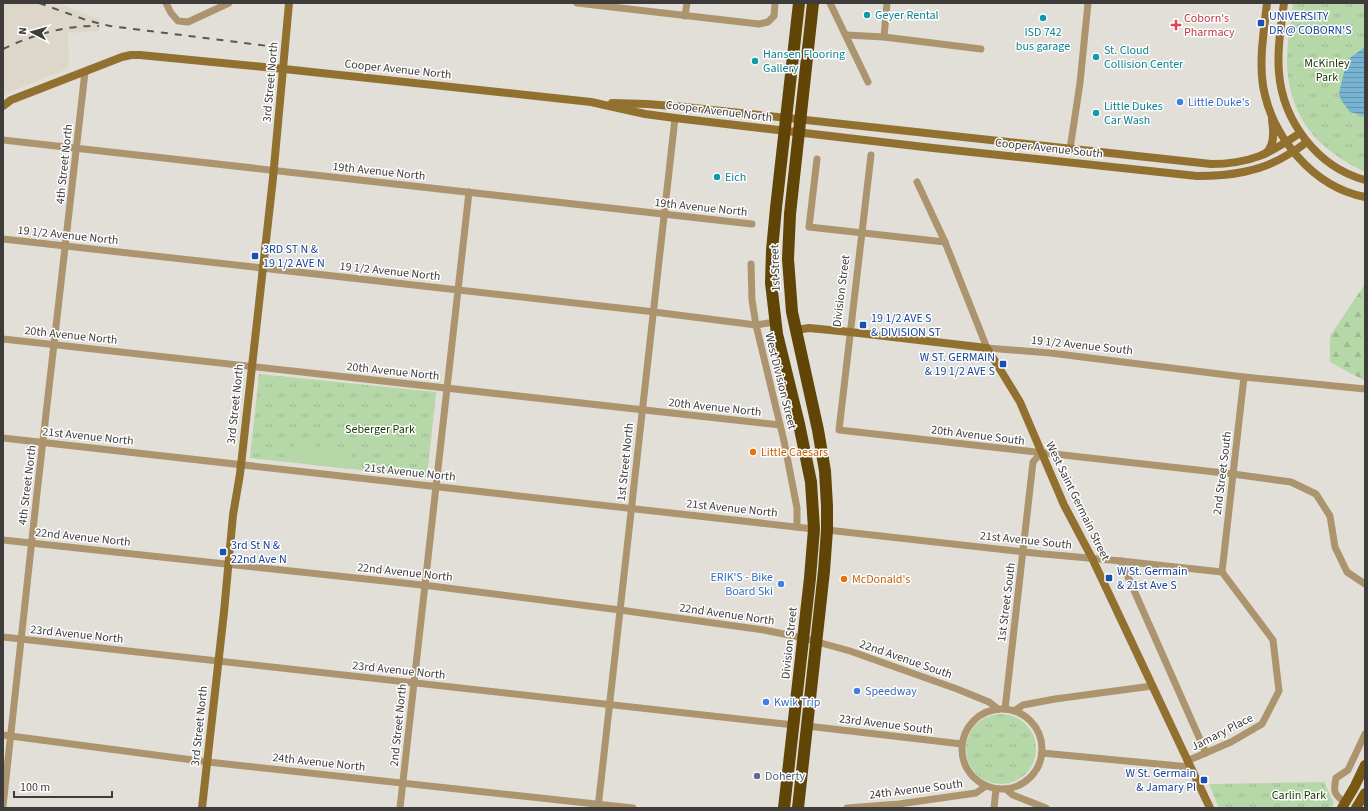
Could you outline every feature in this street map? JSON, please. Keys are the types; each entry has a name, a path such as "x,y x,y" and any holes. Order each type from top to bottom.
{"highway":[{"name":"1st Street","path":"799,3 772,250 771,284 775,322 811,482 814,528"},
{"name":"1st Street","path":"813,3 798,132 788,240 789,283 796,330 822,450 826,489 827,530"},
{"name":"Division Street","path":"784,808 814,528"},
{"path":"798,808 817,642 827,530"}],"main road":[{"name":"3rd Street North","path":"202,808 219,661 233,515 241,464 274,170 289,3"},
{"path":"1267,3 1263,43 1262,75 1265,94 1277,126 1294,152 1323,179 1346,191 1365,197"},
{"path":"1284,3 1279,72 1285,103 1300,133 1319,154 1348,174 1365,180"},
{"name":"Cooper Avenue North","path":"3,106 11,100 122,57 131,55 284,69 591,102 645,114 798,132"},
{"path":"591,102 655,104 1070,150 1212,164 1243,161 1264,155 1300,133"},
{"path":"1264,155 1270,149 1272,142 1272,113"},
{"name":"Cooper Avenue South","path":"798,132 1197,176 1219,176 1244,173 1268,165 1294,152 1307,142"},
{"name":"19 1/2 Avenue South","path":"796,330 809,328 987,348"},
{"name":"West Saint Germain Street","path":"987,348 1020,402 1064,505 1092,558 1210,808"},
{"path":"1344,806 1365,766"},
{"path":"1356,808 1365,793"}],"street":[{"path":"166,3 171,13 178,21 188,22 229,3"},
{"path":"577,3 759,24 768,22 774,16 775,3"},
{"path":"685,16 686,3"},
{"path":"830,3 868,82"},
{"path":"884,37 888,3"},
{"path":"1070,150 1080,82 1088,3"},
{"path":"846,35 884,37 981,49"},
{"name":"4th Street North","path":"3,806 22,639 31,543 44,442 85,72"},
{"name":"1st Street North","path":"598,806 675,118"},
{"name":"19th Avenue North","path":"3,140 752,224"},
{"name":"Division Street","path":"839,430 871,155"},
{"path":"817,159 810,227 945,242"},
{"name":"West Saint Germain Street","path":"917,182 945,242 987,348"},
{"name":"2nd Street North","path":"400,808 468,192"},
{"name":"19 1/2 Avenue North","path":"3,239 653,312 756,325 775,322"},
{"name":"West Division Street","path":"751,264 752,300 756,325 780,425 797,508 797,527"},
{"name":"20th Avenue North","path":"3,338 780,425"},
{"name":"19 1/2 Avenue South","path":"987,348 1050,353 1244,377 1365,389"},
{"name":"2nd Street South","path":"1222,572 1244,377"},
{"name":"20th Avenue South","path":"839,430 1041,454 1233,474 1291,482 1316,494 1330,516 1335,547 1347,572 1365,584"},
{"name":"21st Avenue North","path":"3,438 814,528"},
{"name":"1st Street South","path":"1001,709 1023,552 1033,462 1041,454"},
{"name":"21st Avenue South","path":"827,530 1023,552 1121,560 1222,572"},
{"name":"22nd Avenue North","path":"3,540 424,585 764,630 803,638"},
{"name":"West Saint Germain Street","path":"1121,560 1206,753"},
{"name":"Jamary Place","path":"1042,753 1188,764 1262,724 1279,691 1273,640 1222,572"},
{"name":"23rd Avenue North","path":"3,637 794,725"},
{"name":"22nd Avenue South","path":"803,638 850,651 944,684 989,702 1001,709"},
{"path":"1014,710 1023,705 1055,699 1152,686"},
{"path":"1001,709 1014,710 1026,717 1035,727 1041,739 1042,753 1038,766 1030,777 1019,785 1006,789 996,789 986,786 975,779 967,769 963,757 962,744 966,732 974,720 985,713 1001,709"},
{"name":"23rd Avenue South","path":"807,726 962,744"},
{"path":"1344,806 1337,797 1334,789 1336,778 1348,770 1365,734"},
{"name":"24th Avenue North","path":"3,736 208,762 402,782 598,806 633,808"},
{"name":"24th Avenue South","path":"846,808 899,804 976,793 986,786"},
{"path":"994,808 996,789"},
{"path":"1006,789 1013,796 1046,808"}],"shaded area":[{"path":"3,3 57,3 101,20 99,31 68,33 69,68 12,91 3,97"}],"green space":[{"name":"McKinley Park","path":"1293,3 1365,3 1365,172 1348,163 1319,142 1299,115 1293,99 1289,81 1287,61 1288,39"},
{"path":"1365,284 1365,381 1330,362 1330,336"},
{"name":"Seberger Park","path":"259,374 436,392 427,477 250,458"},
{"path":"295,442 316,445 314,460 293,458"},
{"path":"317,447 352,450 350,469 315,465"},
{"path":"994,714 1008,714 1021,720 1030,729 1036,742 1034,762 1026,774 1008,784 994,784 981,778 972,769 966,756 966,742 972,729 981,720"},
{"name":"Carlin Park","path":"1324,782 1334,803 1331,808 1219,808 1209,784"}],"water":[{"path":"1365,47 1365,116 1350,112 1341,100 1339,93 1347,60"}],"railway":[{"path":"39,3 86,20 110,26 268,46"},
{"path":"3,49 37,35 62,29 99,26"}],"place":[{"name":"Geyer Rental","path":"867,15"},
{"name":"ISD 742 bus garage","path":"1043,18"},
{"name":"UNIVERSITY DR @ COBORN'S","path":"1261,23"},
{"name":"Coborn's Pharmacy","path":"1176,25"},
{"name":"St. Cloud Collision Center","path":"1096,57"},
{"name":"Hansen Flooring Gallery","path":"755,61"},
{"name":"Little Duke's","path":"1180,102"},
{"name":"Little Dukes Car Wash","path":"1096,113"},
{"name":"Eich","path":"717,177"},
{"name":"3RD ST N & 19 1/2 AVE N","path":"255,256"},
{"name":"19 1/2 AVE S & DIVISION ST","path":"863,325"},
{"name":"W ST. GERMAIN & 19 1/2 AVE S","path":"1003,364"},
{"name":"Little Caesars","path":"753,452"},
{"name":"3rd St N & 22nd Ave N","path":"223,552"},
{"name":"W St. Germain & 21st Ave S","path":"1109,578"},
{"name":"McDonald's","path":"844,579"},
{"name":"ERIK'S - Bike Board Ski","path":"781,584"},
{"name":"Speedway","path":"857,691"},
{"name":"Kwik Trip","path":"766,702"},
{"name":"Doherty","path":"757,776"},
{"name":"W St. Germain & Jamary Pl","path":"1204,780"}]}
